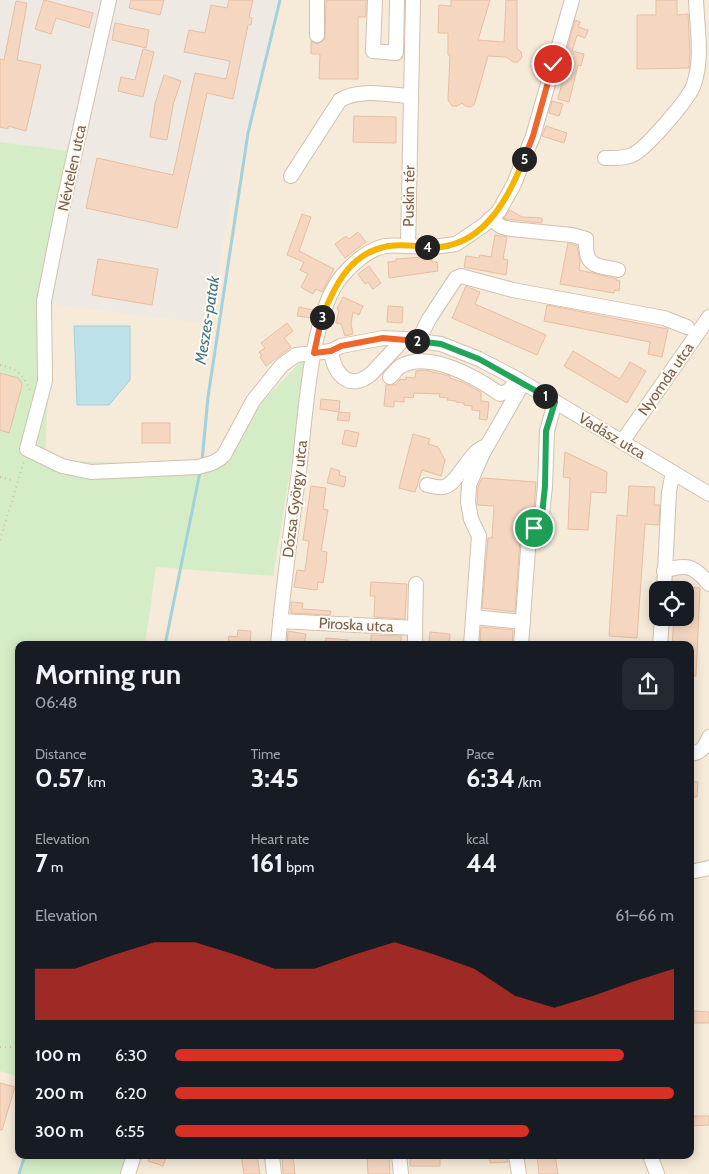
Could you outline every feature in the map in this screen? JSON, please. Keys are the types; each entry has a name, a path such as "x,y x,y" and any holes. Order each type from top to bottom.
{"street":[{"name":"Névtelen utca","path":"27,449 45,381 44,301 62,210 109,0"},
{"path":"317,0 317,35"},
{"path":"375,0 373,52 396,53 397,0"},
{"name":"Puskin tér","path":"413,0 408,246 433,247 456,244 470,236 499,211 514,184 533,136 572,0"},
{"path":"605,158 626,157 643,149 694,85 699,57 696,0"},
{"path":"290,176 340,100 347,96 361,93 411,96"},
{"path":"490,219 502,227 511,229 572,235 586,239 586,251 588,259 592,264 618,270"},
{"name":"Dózsa György utca","path":"278,641 314,353 320,325 332,292 341,276 368,253 384,246 408,246"},
{"path":"331,351 332,363 341,376 350,381 365,379 411,340 429,318 456,278 461,276 513,290 664,318 687,327"},
{"name":"Nyomda utca","path":"622,442 709,317"},
{"name":"Vadász utca","path":"27,449 62,466 91,472 202,466 219,461 253,401 282,365 296,354 331,351 341,346 383,338 441,344 479,359 709,494"},
{"path":"390,377 399,367 421,361 440,363 465,373 500,394 521,382"},
{"path":"471,641 479,536 471,519 468,502 469,484 521,382"},
{"path":"521,641 529,536 542,515 545,486 546,431 555,402"},
{"path":"427,485 444,488 453,482 467,461 478,449 487,446"},
{"path":"664,581 668,492 673,472"},
{"path":"664,571 678,566 688,566 699,573 709,584"},
{"path":"414,628 416,584"},
{"path":"473,617 523,622"},
{"name":"Piroska utca","path":"280,621 414,628 415,641"},
{"path":"660,641 661,626"},
{"path":"694,754 698,753 705,747 709,738"},
{"path":"694,871 709,868"},
{"path":"128,1174 133,1159"},
{"path":"272,1159 274,1174"},
{"path":"399,1159 401,1174"},
{"path":"516,1159 518,1174"},
{"path":"651,1159 657,1174"}],"path":[{"path":"0,365 11,368 24,376 38,406"},
{"path":"0,540 27,449"},
{"path":"0,476 12,480"},
{"path":"0,1047 15,1047"}],"shaded area":[{"path":"0,0 278,0 238,175 207,324 52,304 79,153 0,142"},
{"path":"278,0 709,0 709,1174 0,1174 0,142 207,324 238,175"}],"green space":[{"path":"0,142 79,152 52,304 45,460 212,466 267,397 309,353 273,576 156,567 146,641 15,641 15,1076 0,1071"},
{"path":"25,1159 134,1159 129,1174 20,1174"}],"water":[{"path":"74,326 130,326 130,380 109,405 77,405"}],"building":[{"path":"44,0 93,13 89,28 56,18 51,34 35,29"},
{"path":"131,0 164,0 160,15 129,8"},
{"path":"229,0 253,0 249,17 252,18 251,25 248,25 233,99 207,93 177,228 86,208 97,158 173,175 195,73 226,79 230,61 184,52 189,30 205,33 211,5 227,8"},
{"path":"326,0 366,0 366,17 358,17 358,79 319,79 320,54 311,54 311,41 317,44 325,39"},
{"path":"451,0 490,0 478,40 504,42 506,0 517,0 517,48 521,52 522,57 518,62 513,62 506,57 488,56 474,105 470,107 462,103 452,106 448,100 450,55 448,55 448,33 438,33 439,5 451,6"},
{"path":"656,0 677,0 677,15 688,14 689,68 637,69 637,15 656,15"},
{"path":"16,1 27,3 17,60 41,65 26,131 8,126 8,129 0,127 0,59 4,60"},
{"path":"575,20 580,22 578,27 588,30 585,38 577,35 572,51 584,54 581,66 578,65 569,102 558,99 567,62 564,61"},
{"path":"115,23 149,30 146,48 112,40"},
{"path":"143,49 154,52 143,97 118,91 121,77 135,80"},
{"path":"164,75 181,81 173,105 167,140 150,137 155,104"},
{"path":"552,101 563,104 559,116 549,113"},
{"path":"354,116 396,117 396,143 353,142"},
{"path":"546,126 567,133 564,143 542,136"},
{"path":"510,210 522,217 542,218 542,223 505,219"},
{"path":"302,214 311,217 299,251 334,269 322,292 316,289 313,294 301,287 308,274 300,270 304,262 287,255"},
{"path":"358,232 366,242 345,258 335,244 346,236 349,239"},
{"path":"495,235 507,237 503,259 508,260 506,275 464,267 466,256 479,258 480,255 491,257"},
{"path":"568,243 577,246 580,261 579,270 617,279 620,281 619,291 615,290 614,293 560,284"},
{"path":"423,257 423,260 432,259 432,262 437,262 438,271 389,278 388,262 396,261 396,259"},
{"path":"98,259 158,269 152,305 92,295"},
{"path":"369,266 381,283 373,289 368,282 365,284 358,274"},
{"path":"466,286 480,292 475,304 546,335 537,355 452,318"},
{"path":"343,297 363,306 359,315 353,312 351,324 353,334 345,336 341,324 336,323 339,310 337,309"},
{"path":"547,305 668,329 662,357 648,354 650,342 544,321"},
{"path":"388,306 403,307 402,323 387,322"},
{"path":"299,307 313,310 312,318 297,316"},
{"path":"287,323 293,331 284,338 291,347 266,366 260,357 262,356 259,352 265,348 261,343"},
{"path":"573,351 620,379 630,362 646,371 627,403 564,366"},
{"path":"425,370 450,376 450,378 481,392 481,401 489,402 487,420 479,419 480,411 472,410 472,406 439,397 440,394 414,393 413,398 404,397 404,402 394,401 394,407 384,406 386,385 396,385 400,379 406,380 406,377 415,378 416,371"},
{"path":"0,373 18,378 22,386 9,433 0,430"},
{"path":"321,399 340,401 339,412 320,409"},
{"path":"339,412 350,413 349,421 337,420"},
{"path":"142,423 170,423 170,443 142,443"},
{"path":"345,430 359,433 356,447 342,444"},
{"path":"413,434 430,439 428,444 438,447 445,460 441,476 422,470 415,492 399,488"},
{"path":"565,452 607,472 606,493 591,492 588,530 568,529 570,478 563,477"},
{"path":"331,468 340,471 339,475 346,477 344,487 327,483"},
{"path":"482,478 536,482 534,509 522,509 515,612 482,608 488,538 492,538 494,506 477,505 478,487"},
{"path":"311,486 326,488 323,509 328,510 321,551 327,552 326,564 323,583 318,582 317,590 294,587 297,570 305,571 309,541 303,540"},
{"path":"629,486 655,487 654,505 660,505 659,525 645,524 637,638 609,636 617,515 627,516"},
{"path":"371,582 407,584 405,619 374,617 375,596 370,596"},
{"path":"694,588 700,588 696,676 694,676 694,641 672,641 673,626 694,626"},
{"path":"291,602 303,603 302,609 331,611 330,615 291,613"},
{"path":"481,627 513,630 512,641 480,641"},
{"path":"238,630 251,631 250,641 228,641 229,636 237,637"},
{"path":"288,631 306,634 305,641 287,641"},
{"path":"430,632 450,634 449,641 429,641"},
{"path":"371,635 401,636 401,641 371,641"},
{"path":"326,638 348,640 348,641 326,641"},
{"path":"694,782 698,782 697,797 694,797"},
{"path":"694,1011 709,1012 709,1023 694,1023"},
{"path":"0,1083 15,1087 2,1130 0,1130"},
{"path":"694,1116 709,1116 709,1125 694,1126"},
{"path":"149,1159 166,1159 163,1166 148,1161"},
{"path":"242,1159 258,1159 260,1174 244,1174"},
{"path":"282,1159 293,1159 295,1174 283,1174"},
{"path":"367,1159 389,1159 390,1174 368,1174"},
{"path":"410,1159 440,1159 440,1166 410,1166"},
{"path":"490,1159 508,1159 508,1162 490,1163"},
{"path":"537,1159 556,1159 558,1174 539,1174"}],"waterway":[{"name":"Meszes-patak","path":"202,461 208,397 248,133 280,0"},
{"name":"Meszes-patak","path":"166,641 200,472"},
{"name":"Meszes-patak","path":"19,1174 24,1159"}],"route":[{"path":"534,528 542,515 545,486 546,431 555,402 479,359 441,344 383,338 341,346 331,351 314,353 320,325 332,292 341,276 368,253 384,246 433,247 456,244 470,236 499,211 514,184 533,136 553,64"}]}
